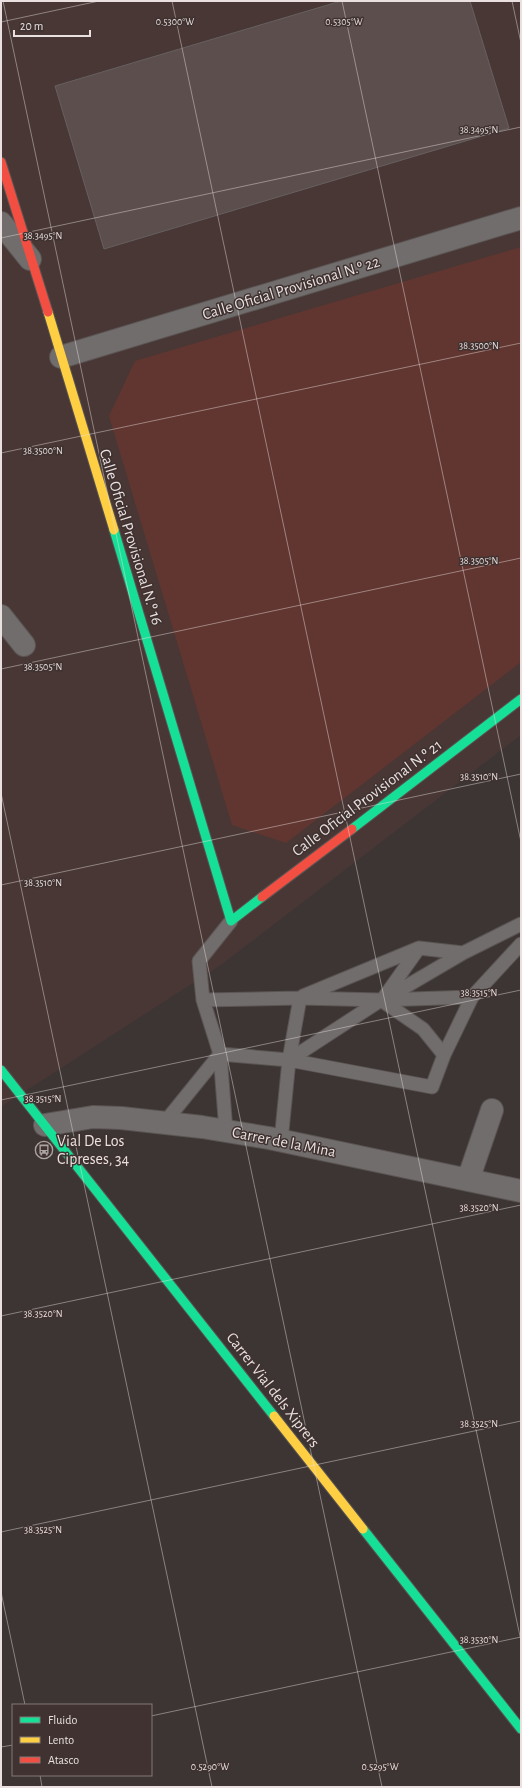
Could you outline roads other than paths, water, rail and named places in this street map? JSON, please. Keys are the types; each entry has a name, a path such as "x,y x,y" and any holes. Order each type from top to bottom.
{"street":[{"name":"Calle Oficial Provisional N.º 16","path":"1,162 231,921"},
{"name":"Calle Oficial Provisional N.º 22","path":"61,357 521,218"},
{"path":"1,223 30,259"},
{"path":"1,616 24,645"},
{"name":"Calle Oficial Provisional N.º 21","path":"231,921 521,699"},
{"name":"Carrer Vial dels Xiprers","path":"1,1070 521,1729"},
{"path":"468,1180 492,1110"},
{"name":"Carrer de la Mina","path":"45,1125 93,1118 121,1118 165,1122 281,1141 521,1191"}],"lane":[{"path":"226,1131 220,1054 203,1000 199,961 231,921"},
{"path":"289,1060 381,1000 463,953 521,924"},
{"path":"220,1054 289,1060 432,1087 444,1055 472,997 521,944"},
{"path":"300,998 419,948 463,953"},
{"path":"381,1000 419,948"},
{"path":"203,1000 300,998 381,1000 472,997"},
{"path":"281,1141 289,1060 300,998"},
{"path":"381,1000 423,1029 444,1055"},
{"path":"165,1122 220,1054"}],"place":[{"name":"Vial De Los Cipreses, 34","path":"44,1150"}]}
